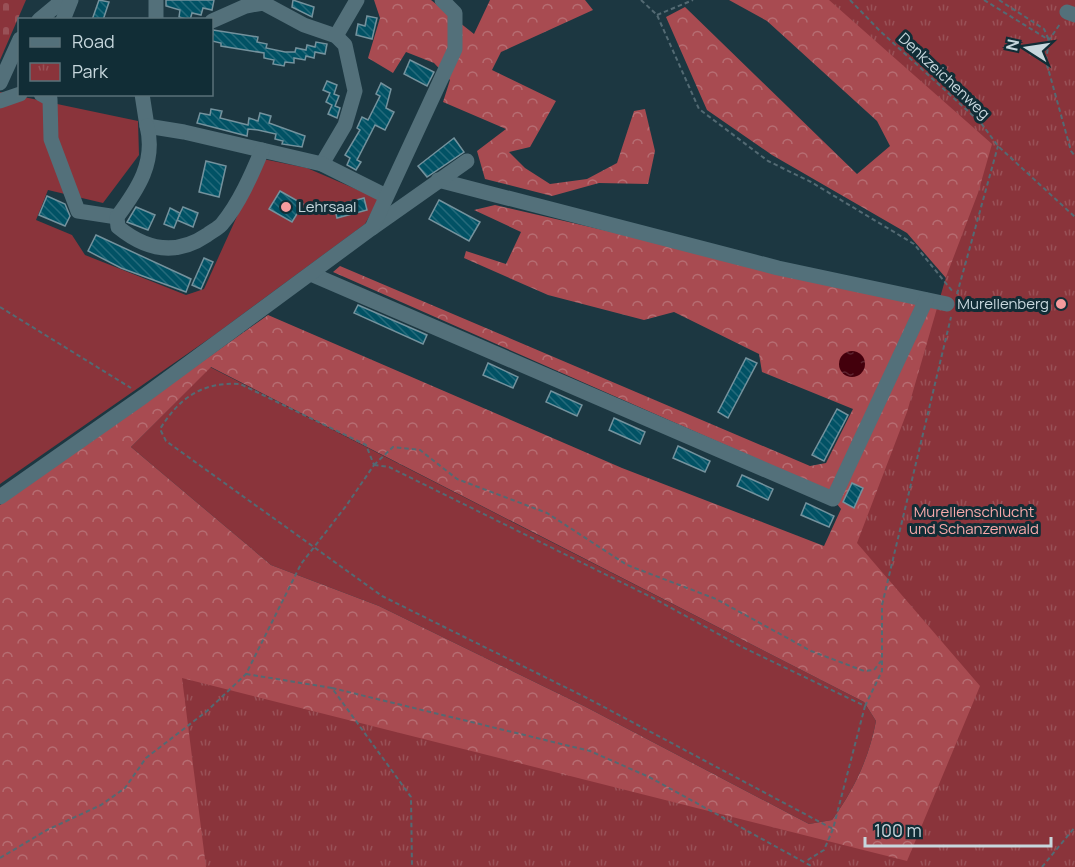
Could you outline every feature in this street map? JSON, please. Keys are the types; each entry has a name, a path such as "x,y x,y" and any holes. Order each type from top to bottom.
{"lane":[{"path":"41,18 63,0"},
{"path":"64,18 70,0"},
{"path":"156,0 156,18"},
{"path":"336,36 357,0"},
{"path":"372,228 455,49 454,7 442,0"},
{"path":"213,21 246,6 263,3 304,24 336,36 345,45 356,91 345,125 322,164"},
{"path":"0,83 18,43"},
{"path":"0,101 18,95"},
{"path":"44,96 50,99 51,139 78,211 117,217"},
{"path":"142,96 150,151 144,175 136,192 117,217 118,227 135,241 180,249 198,241 222,225 262,150"},
{"path":"147,126 322,164 386,196"},
{"path":"0,497 144,396 467,161"},
{"path":"438,180 778,268 950,306"},
{"path":"311,274 833,499 926,300"}],"path":[{"path":"641,0 657,15 699,109 768,161 811,182 914,244 956,296 998,146"},
{"path":"657,15 693,0"},
{"name":"Denkzeichenweg","path":"850,0 880,31 981,123 998,146 1075,217"},
{"path":"984,0 1049,40"},
{"path":"999,0 1044,29 1049,40"},
{"path":"1071,13 1049,40 1046,61 1071,151 1075,156"},
{"path":"806,861 824,850 833,829 865,706 882,671 882,605 950,306"},
{"path":"0,307 144,396"},
{"path":"374,465 366,445 240,384 218,383 191,394 170,413 160,429 166,441 382,596 587,698 833,829"},
{"path":"0,858 47,830 101,805 125,788 146,758 207,711 246,674 301,564 374,465 393,447 420,450 457,479 547,513 627,565 716,599 811,651 864,671 873,670 882,660"},
{"path":"374,465 389,467 653,598 742,647 865,706"},
{"path":"246,674 332,688 590,751 649,777 725,820 806,861 813,867"},
{"path":"332,688 411,797 412,867"},
{"path":"1042,867 1075,827"}],"green space":[{"path":"0,0 26,0 18,18 0,60"},
{"path":"374,0 431,0 474,34 490,0 585,0 593,10 501,52 492,70 556,101 530,147 509,152 525,168 550,184 587,179 617,163 634,111 645,109 655,151 648,184 599,183 552,196 485,179 477,151 506,129 443,102 450,80 434,63 406,52 393,73 368,58 380,18"},
{"path":"729,0 1075,0 1075,867 0,867 0,505 268,315 622,468 824,546 841,509 825,489 333,272 340,266 810,466 826,463 853,409 762,372 759,354 674,312 644,320 548,295 464,258 466,251 506,264 521,232 474,210 495,205 945,309 952,285 907,233 772,155 707,110 666,17 685,7 857,174 890,146 877,121 767,21","holes":["211,367 864,702 876,721 860,773 832,820 809,824 584,706 379,606 271,565 131,447"]},
{"name":"Murellenschlucht und Schanzenwald","path":"829,0 1075,0 1075,867 206,867 182,678 907,861 980,686 857,543 907,412 946,277 978,193 992,144"},
{"path":"0,92 138,121 139,155 103,203 48,190 36,220 72,235 85,255 186,295 204,289 263,159 307,168 379,199 365,224 213,336 0,484"},
{"path":"210,367 864,702 876,721 873,735 860,773 832,820 809,824 584,706 379,606 271,565 131,447"}],"water":[{"path":"852,351 861,355 865,364 861,373 852,377 843,373 839,364 843,355"}],"building":[{"path":"99,0 109,2 104,18 93,18"},
{"path":"166,0 214,0 212,10 203,8 201,15 192,13 191,18 179,17 180,10 166,6"},
{"path":"293,0 314,7 312,17 292,7"},
{"path":"367,16 377,18 372,39 356,35 358,24 365,26"},
{"path":"213,30 258,37 257,42 267,44 266,48 285,52 295,52 296,48 306,50 307,45 315,47 316,42 327,44 325,54 315,52 314,58 306,56 305,60 294,58 294,63 285,62 284,66 273,64 274,60 264,58 264,53 221,46 221,43 213,41"},
{"path":"410,60 434,72 427,86 404,74"},
{"path":"327,81 337,85 334,94 339,96 335,106 340,108 337,118 328,114 332,105 326,102 330,93 323,90"},
{"path":"381,83 391,89 386,108 394,112 385,130 375,125 357,160 361,162 356,170 347,165 350,158 345,155 360,130 357,128 362,117 368,120 380,96 376,94"},
{"path":"211,109 222,111 220,118 248,125 249,118 258,121 260,113 271,116 269,123 305,136 302,147 282,144 283,141 275,139 276,134 248,129 247,136 197,123 200,113 210,115"},
{"path":"454,138 464,152 427,177 418,166"},
{"path":"206,161 226,166 219,197 199,192"},
{"name":"Lehrsaal","path":"280,191 303,204 292,222 269,209"},
{"path":"47,196 65,204 70,216 65,226 39,215"},
{"path":"364,198 367,210 337,218 334,206"},
{"path":"439,200 480,222 469,241 429,219"},
{"path":"136,207 155,215 148,230 127,222"},
{"path":"183,207 198,213 193,227 177,220"},
{"path":"170,208 180,213 174,228 164,224"},
{"path":"96,235 191,279 186,292 121,268 88,251"},
{"path":"204,258 213,262 201,289 192,285"},
{"path":"358,305 427,335 423,344 354,313"},
{"path":"746,358 757,363 728,418 718,412"},
{"path":"488,363 518,377 513,388 483,375"},
{"path":"551,391 582,405 577,416 546,402"},
{"path":"837,409 848,415 824,461 812,455"},
{"path":"614,418 645,432 640,444 609,430"},
{"path":"678,446 710,461 705,472 673,458"},
{"path":"742,475 773,489 768,500 737,486"},
{"path":"852,483 863,488 854,508 843,502"},
{"path":"806,503 834,516 829,527 801,515"}],"place":[{"name":"Lehrsaal","path":"286,207"},
{"name":"Murellenberg","path":"1061,304"}]}
